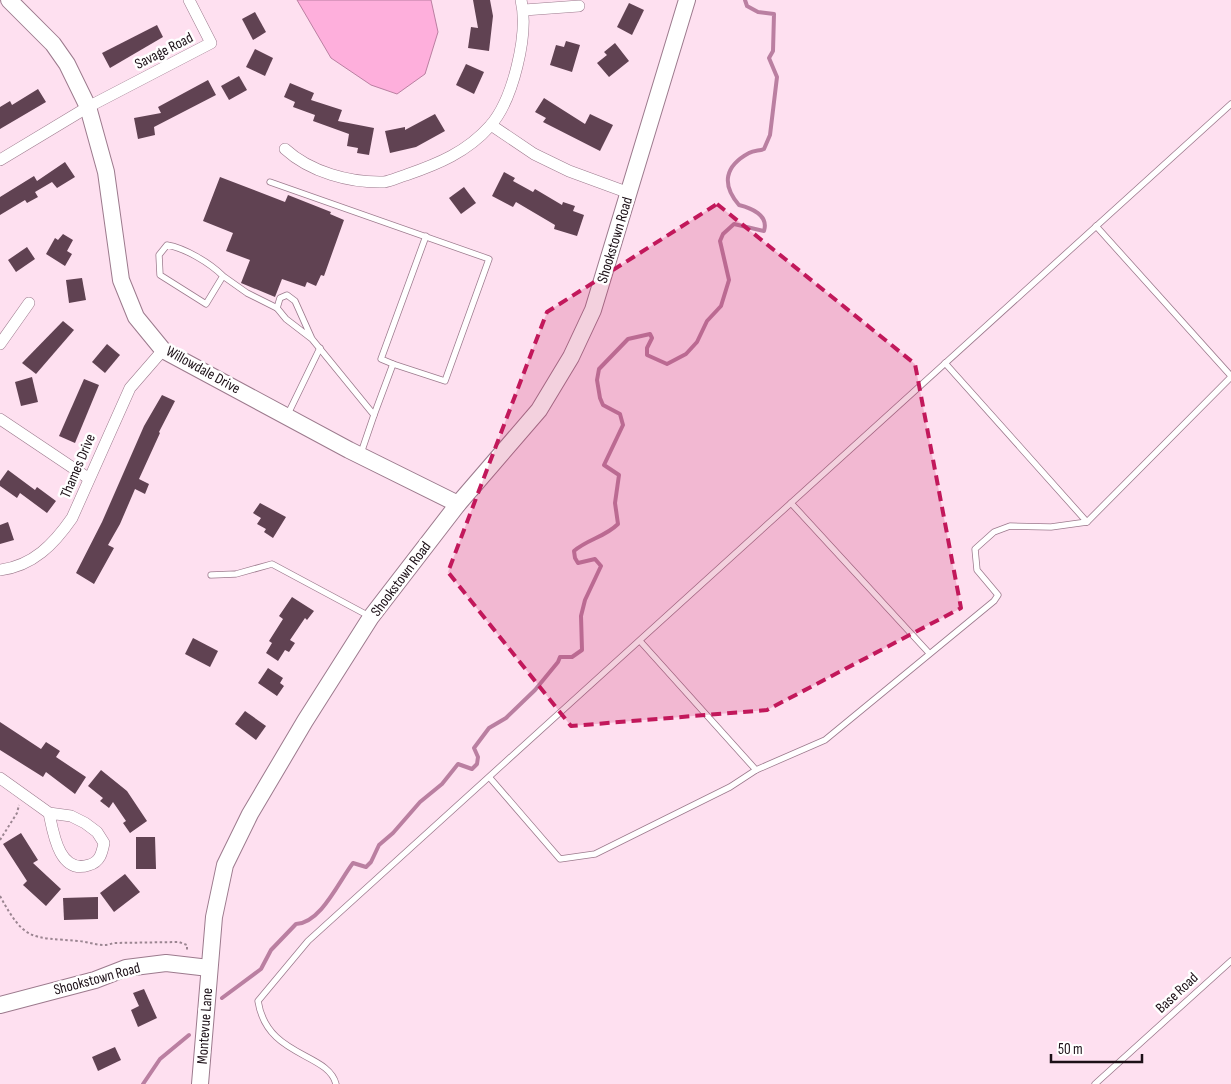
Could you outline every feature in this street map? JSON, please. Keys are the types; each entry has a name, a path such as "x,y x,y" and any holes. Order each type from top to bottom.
{"street":[{"name":"Willowdale Drive","path":"9,0 53,44 67,64 88,107 106,172 121,280 136,317 163,350 458,504"},
{"name":"Savage Road","path":"88,107 212,43 189,0"},
{"name":"Shookstown Road","path":"0,1005 95,980 126,968 166,963 209,968 214,917 226,865 250,814 275,769 371,618 458,504 539,410 571,357 593,310 688,0"},
{"path":"286,149 298,161 315,169 354,180 386,182 437,165 467,148 491,125 511,86 521,54 522,5 579,6"},
{"path":"0,160 88,107"},
{"path":"491,125 534,154 569,171 629,193"},
{"path":"0,344 29,303"},
{"name":"Thames Drive","path":"0,570 29,561 47,549 72,518 88,478 130,388 163,350"},
{"path":"0,419 88,478"},
{"path":"0,778 49,813 71,816 86,823 97,832 104,843 101,856 92,864 82,867 72,865 63,856 55,841 49,813"},
{"name":"Montevue Lane","path":"200,1084 209,968"}],"lane":[{"path":"336,1084 326,1068 278,1042 260,1016 258,1002 308,941 490,778 1231,104"},
{"path":"270,182 426,236 489,258 445,381 381,359 426,236"},
{"path":"490,778 560,859 596,854 730,787 756,770 826,740 994,601 998,595 977,570 976,549 994,532 1010,526 1051,527 1087,522 1231,376 1096,226"},
{"path":"223,276 206,304 160,275 159,255 167,245 175,246 216,269 247,293 277,308 286,319 312,339 374,415"},
{"path":"277,308 280,298 287,295 291,297 303,316 312,339"},
{"path":"287,416 320,348"},
{"path":"945,363 1087,522"},
{"path":"361,455 394,364"},
{"path":"791,503 929,653"},
{"path":"211,575 236,574 272,564 371,618"},
{"path":"640,641 756,770"},
{"name":"Base Road","path":"1095,1084 1231,961"}],"path":[{"path":"0,840 17,813 21,793"},
{"path":"0,896 24,931 40,940 80,941 106,946 113,944 179,942 187,945 188,965"}],"highlighted area":[{"path":"717,204 915,364 961,608 767,710 571,726 448,572 547,312"}],"shaded area":[{"path":"297,0 431,0 438,32 425,74 397,94 371,85 331,58"}],"building":[{"path":"473,0 490,0 493,16 489,51 468,48 471,27 478,28"},
{"path":"629,3 644,10 632,35 617,27"},
{"path":"255,12 266,32 253,40 242,19"},
{"path":"157,25 163,37 110,68 102,53"},
{"path":"566,41 580,45 572,72 550,65 556,45 564,47"},
{"path":"615,43 629,61 609,77 597,63 607,55 604,52"},
{"path":"255,49 273,58 265,76 246,67"},
{"path":"466,64 484,72 474,94 456,85"},
{"path":"239,76 247,90 229,100 221,86"},
{"path":"208,80 216,95 154,127 155,135 138,139 134,118 161,113 158,107"},
{"path":"290,83 314,93 311,100 342,110 338,121 374,128 369,155 357,153 358,148 347,146 349,134 313,121 315,115 293,107 295,102 284,97"},
{"path":"38,89 46,102 0,129 0,107 10,101 12,105"},
{"path":"544,98 585,124 590,114 613,125 600,151 543,122 546,118 535,112"},
{"path":"435,114 445,131 416,147 390,153 385,131 405,127 405,130"},
{"path":"65,162 75,177 57,188 52,182 35,192 38,197 27,203 25,200 0,215 0,197 34,176 37,181"},
{"path":"504,172 515,178 513,181 533,192 535,189 562,205 563,202 575,206 573,211 584,215 577,236 554,229 555,225 516,202 513,207 492,196"},
{"path":"220,177 285,202 288,195 331,212 330,214 344,220 324,276 321,275 316,286 307,282 305,287 282,279 275,297 241,283 250,260 226,251 233,233 203,221"},
{"path":"464,187 476,203 461,214 449,198"},
{"path":"63,234 73,240 67,251 72,254 65,266 46,254 55,238 58,240"},
{"path":"27,247 35,259 16,272 8,260"},
{"path":"82,278 86,300 69,303 66,280"},
{"path":"63,321 74,330 36,374 22,363"},
{"path":"107,344 120,355 105,373 92,362"},
{"path":"32,377 38,402 21,406 15,382"},
{"path":"84,379 99,385 75,443 59,436"},
{"path":"162,395 175,401 159,432 139,479 149,484 145,494 135,489 120,524 108,545 114,548 94,584 76,573 102,522 144,426"},
{"path":"8,470 35,490 37,487 56,501 47,513 20,493 17,498 0,486 0,481"},
{"path":"260,503 286,517 273,538 264,532 266,529 257,524 261,518 253,513"},
{"path":"8,522 14,540 0,544 0,525"},
{"path":"292,597 314,611 307,620 305,618 290,640 295,643 289,652 285,650 278,661 266,653 272,643 269,641 283,619 279,616"},
{"path":"193,638 218,651 210,667 185,654"},
{"path":"268,668 283,678 280,683 284,686 277,696 258,683"},
{"path":"245,711 266,726 256,740 235,724"},
{"path":"0,722 41,749 46,742 60,751 56,757 86,777 75,794 46,772 43,777 0,750"},
{"path":"101,770 127,791 147,821 130,833 123,823 126,821 113,802 109,808 100,801 103,798 88,786"},
{"path":"21,833 38,860 33,863 61,889 46,906 23,885 27,881 3,844"},
{"path":"136,837 155,837 156,869 136,869"},
{"path":"125,874 140,892 114,912 100,893"},
{"path":"98,897 98,919 64,920 63,898"},
{"path":"144,989 157,1018 138,1027 131,1010 139,1006 133,993"},
{"path":"115,1047 121,1060 98,1071 92,1057"}],"waterway":[{"path":"222,998 261,969 271,950 296,924 305,922 321,909 353,863 366,867 371,862 379,845 393,833 420,802 442,784 458,764 472,769 477,764 478,757 474,748 489,728 506,718 535,690 560,657 572,657 582,650 581,616 585,600 601,566 595,559 578,563 574,551 608,532 618,524 615,503 619,475 604,465 623,425 620,414 603,405 597,380 599,369 628,339 650,334 652,338 647,348 647,355 667,364 686,354 697,342 707,321 721,306 729,280 720,241 723,234 734,224 764,231 764,221 754,210 739,205 733,197 728,183 728,176 731,170 741,158 751,152 764,149 770,135 777,77 769,58 773,51 774,14 758,12 747,6 745,0"},
{"path":"143,1084 160,1059 189,1035"}]}
